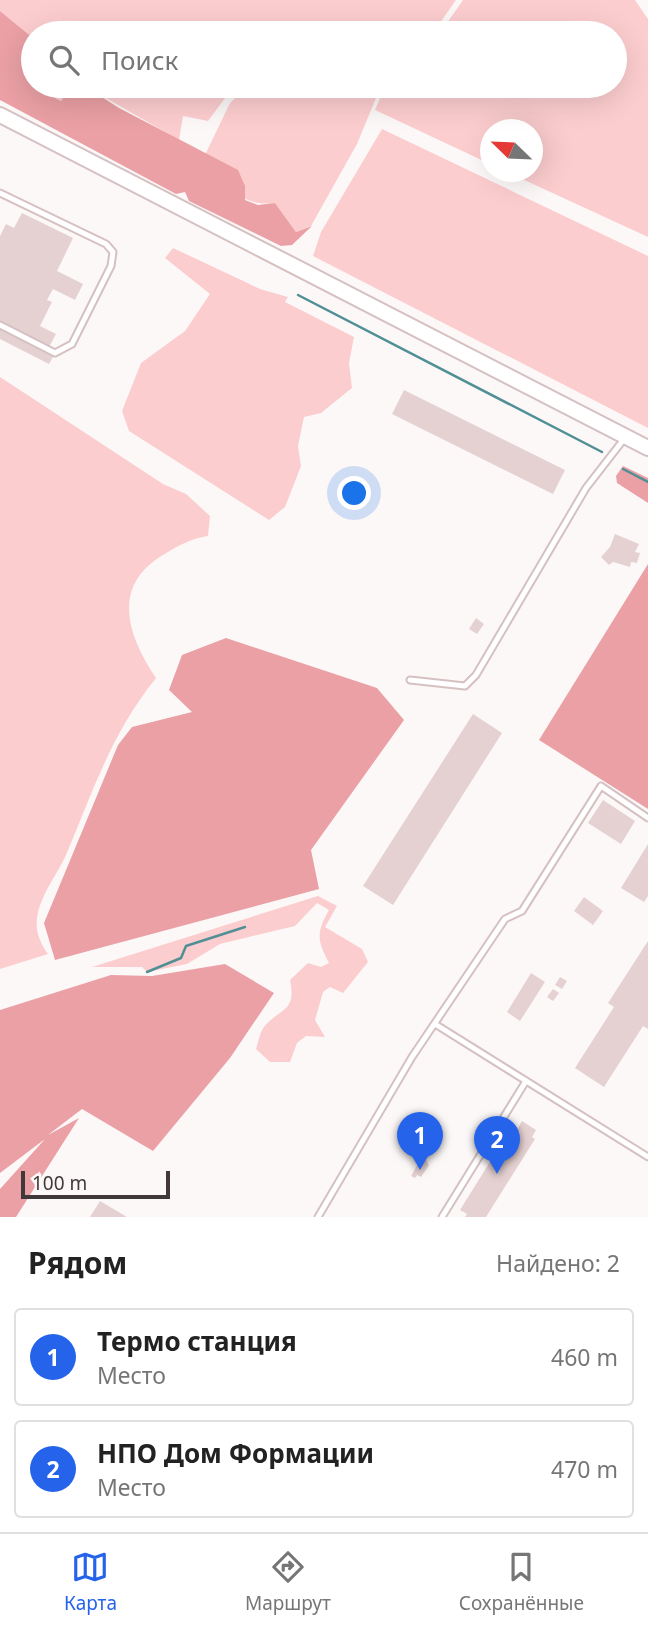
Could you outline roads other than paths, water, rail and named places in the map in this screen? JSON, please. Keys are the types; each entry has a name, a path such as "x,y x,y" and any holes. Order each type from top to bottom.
{"main road":[{"path":"0,115 293,269 648,448"}],"lane":[{"path":"0,193 106,244 113,252 111,267 72,344 55,353 0,325"},
{"path":"410,680 465,686 476,675 586,488 625,436"},
{"path":"318,1217 435,1024 505,919 522,911 601,786 648,818"},
{"path":"435,1024 648,1157"},
{"path":"442,1217 526,1081"}],"waterway":[{"path":"298,295 602,452"},
{"path":"623,469 648,482"},
{"path":"147,972 181,958 186,946 245,927"}],"place":[{"name":"Термо станция","path":"420,1170"},
{"name":"НПО Дом Формации","path":"497,1174"}]}
